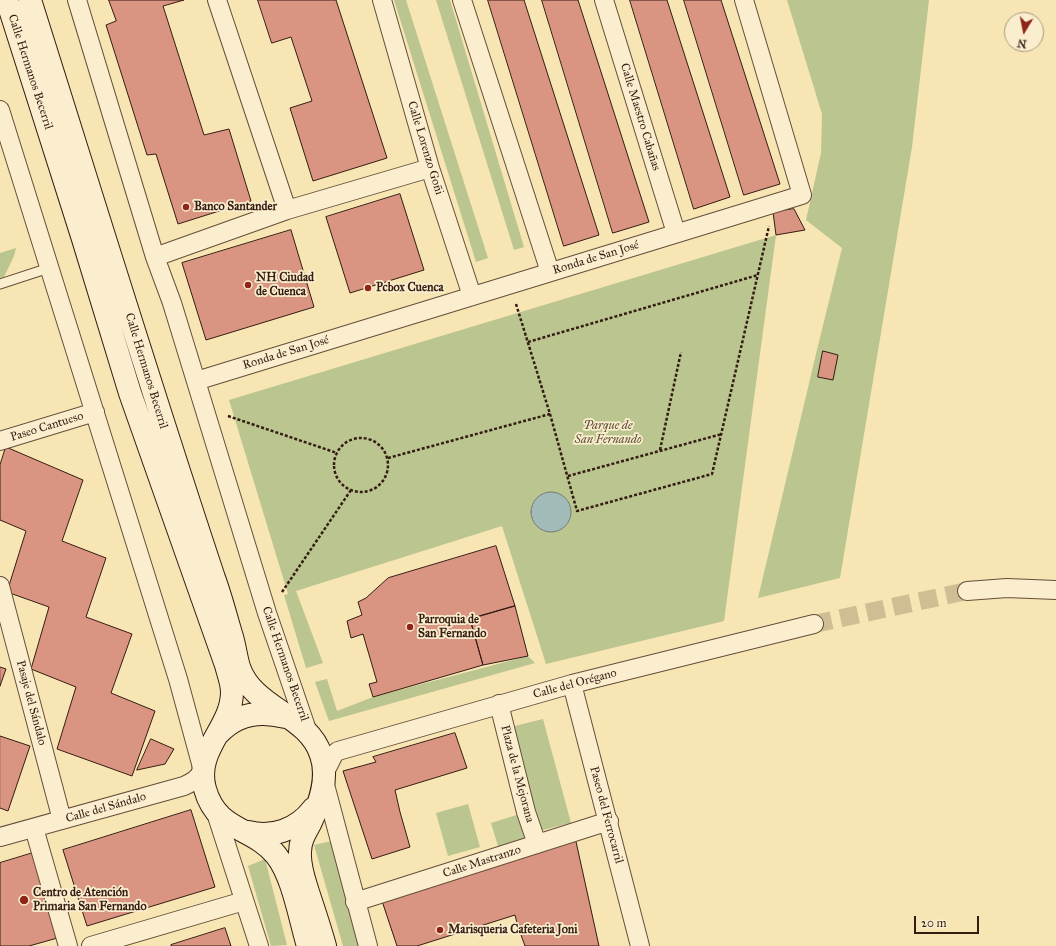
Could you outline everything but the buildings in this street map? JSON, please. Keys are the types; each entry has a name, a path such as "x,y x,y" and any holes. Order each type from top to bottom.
{"main road":[{"name":"Calle Hermanos Becerril","path":"7,0 130,393 226,665 232,690 231,700 225,719 205,756 203,771 204,787 212,806 228,823 266,844 277,855 290,880 308,946"},
{"name":"Calle Hermanos Becerril","path":"30,0 145,368 201,541 215,579 239,668 247,684 268,704 305,731 321,755 323,784 307,816 291,828 278,833 265,834 245,832"},
{"name":"Calle Hermanos Becerril","path":"216,737 230,724 247,716 256,714 275,714 305,731"},
{"path":"323,784 314,815 301,841 300,860 325,946"}],"street":[{"name":"Calle Hermanos Becerril","path":"77,0 155,257 172,303 305,731"},
{"path":"218,0 287,210"},
{"name":"Calle Lorenzo Goñi","path":"382,0 430,168 472,296"},
{"path":"462,0 550,272"},
{"name":"Calle Maestro Cabañas","path":"604,0 676,233"},
{"name":"Ronda de San José","path":"196,381 802,195 744,0"},
{"name":"Calle Hermanos Becerril","path":"0,110 178,679 203,771"},
{"path":"155,257 287,210 430,168"},
{"name":"Paseo Cantueso","path":"0,441 95,412"},
{"name":"Pasaje del Sándalo","path":"0,586 62,820"},
{"path":"967,591 1007,588 1056,590"},
{"name":"Calle del Orégano","path":"338,751 572,684 814,624"},
{"name":"Paseo del Ferrocarril","path":"572,684 609,821 640,946"},
{"name":"Plaza de la Mejorana","path":"499,704 526,812 537,844"},
{"path":"305,731 338,751 334,754 323,784"},
{"path":"172,789 192,783 198,779 203,771"},
{"name":"Calle Hermanos Becerril","path":"323,784 368,946"},
{"name":"Calle del Sándalo","path":"0,837 172,789 190,791 201,796 212,806"},
{"name":"Calle Hermanos Becerril","path":"212,806 259,946"},
{"name":"Calle Mastranzo","path":"355,902 609,821"},
{"path":"34,828 68,946"},
{"path":"91,946 244,901"}],"lane":[{"path":"0,284 49,268"}],"path":[{"path":"510,284 550,414 577,511 712,474 773,204"},
{"path":"528,342 758,275"},
{"path":"660,450 681,352"},
{"path":"205,408 337,453"},
{"path":"388,458 550,414"},
{"path":"568,476 722,434"},
{"path":"360,438 369,439 377,443 384,450 388,458 388,467 382,483 376,488 364,492 351,490 339,481 336,475 335,460 337,453 342,446 350,440 360,438"},
{"path":"268,613 351,490"}],"green space":[{"path":"394,0 406,0 488,258 476,262"},
{"path":"436,0 450,0 524,247 514,250"},
{"path":"787,0 929,0 912,147 840,578 758,598 842,248 806,220 821,153 822,114"},
{"name":"Parque de San Fernando","path":"776,235 724,621 546,664 502,526 296,591 323,663 306,668 284,595 288,594 229,400"},
{"path":"16,248 14,256 4,277 0,278 0,253"},
{"path":"528,656 535,663 329,721 315,682 327,679 337,711 373,697"},
{"path":"543,719 571,823 539,831 511,727"},
{"path":"468,804 480,847 448,856 436,813"},
{"path":"526,812 537,844 501,856 491,823"},
{"path":"332,841 360,946 343,946 314,845"},
{"path":"265,859 287,945 271,946 248,866"}],"water":[{"path":"551,492 565,498 571,512 565,526 551,532 537,526 531,512 537,498"}],"tunnel":[{"path":"814,624 967,591"}],"place":[{"name":"Banco Santander","path":"186,207"},
{"name":"NH Ciudad de Cuenca","path":"248,285"},
{"name":"Pcbox Cuenca","path":"368,288"},
{"name":"Parroquia de San Fernando","path":"410,627"},
{"name":"Centro de Atención Primaria San Fernando","path":"24,900"},
{"name":"Marisqueria Cafeteria Joni","path":"440,930"}]}
